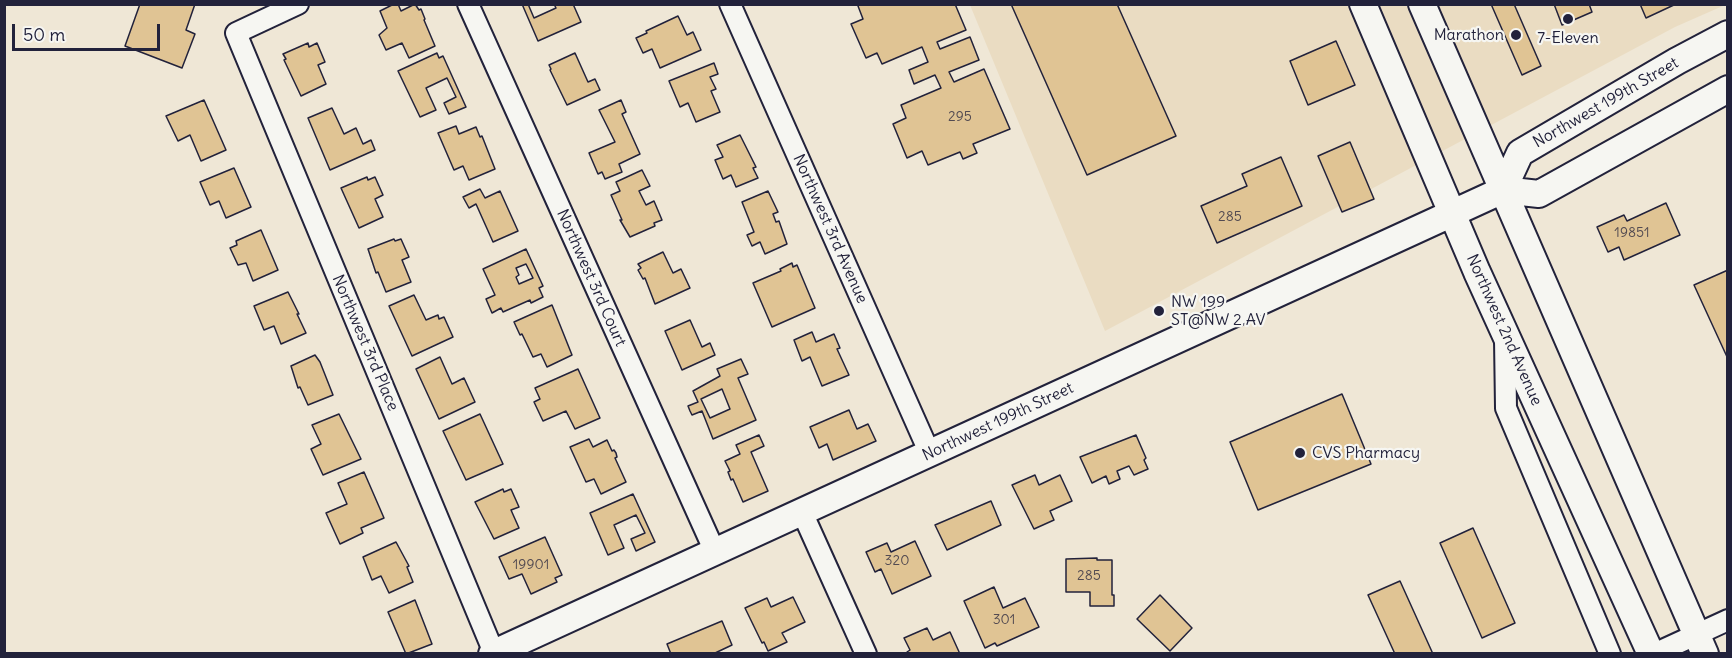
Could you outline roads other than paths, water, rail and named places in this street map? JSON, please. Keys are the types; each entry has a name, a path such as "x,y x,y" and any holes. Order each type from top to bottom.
{"main road":[{"name":"Northwest 2nd Avenue","path":"1363,4 1452,214 1564,466 1652,654"},
{"path":"1422,4 1701,644"},
{"name":"Northwest 199th Street","path":"493,653 1503,190 1520,153 1677,61 1728,34"},
{"path":"1503,190 1539,194 1728,88"}],"street":[{"name":"Northwest 3rd Place","path":"298,4 236,33 493,653"},
{"name":"Northwest 3rd Court","path":"468,4 715,552"},
{"name":"Northwest 3rd Avenue","path":"730,4 930,454"},
{"path":"1504,330 1506,408 1610,654"},
{"path":"802,512 866,654"},
{"path":"1652,654 1701,644 1728,620"}],"place":[{"name":"7-Eleven","path":"1568,19"},
{"name":"Marathon","path":"1516,35"},
{"name":"NW 199 ST@NW 2 AV","path":"1159,311"},
{"name":"CVS Pharmacy","path":"1300,453"}]}
